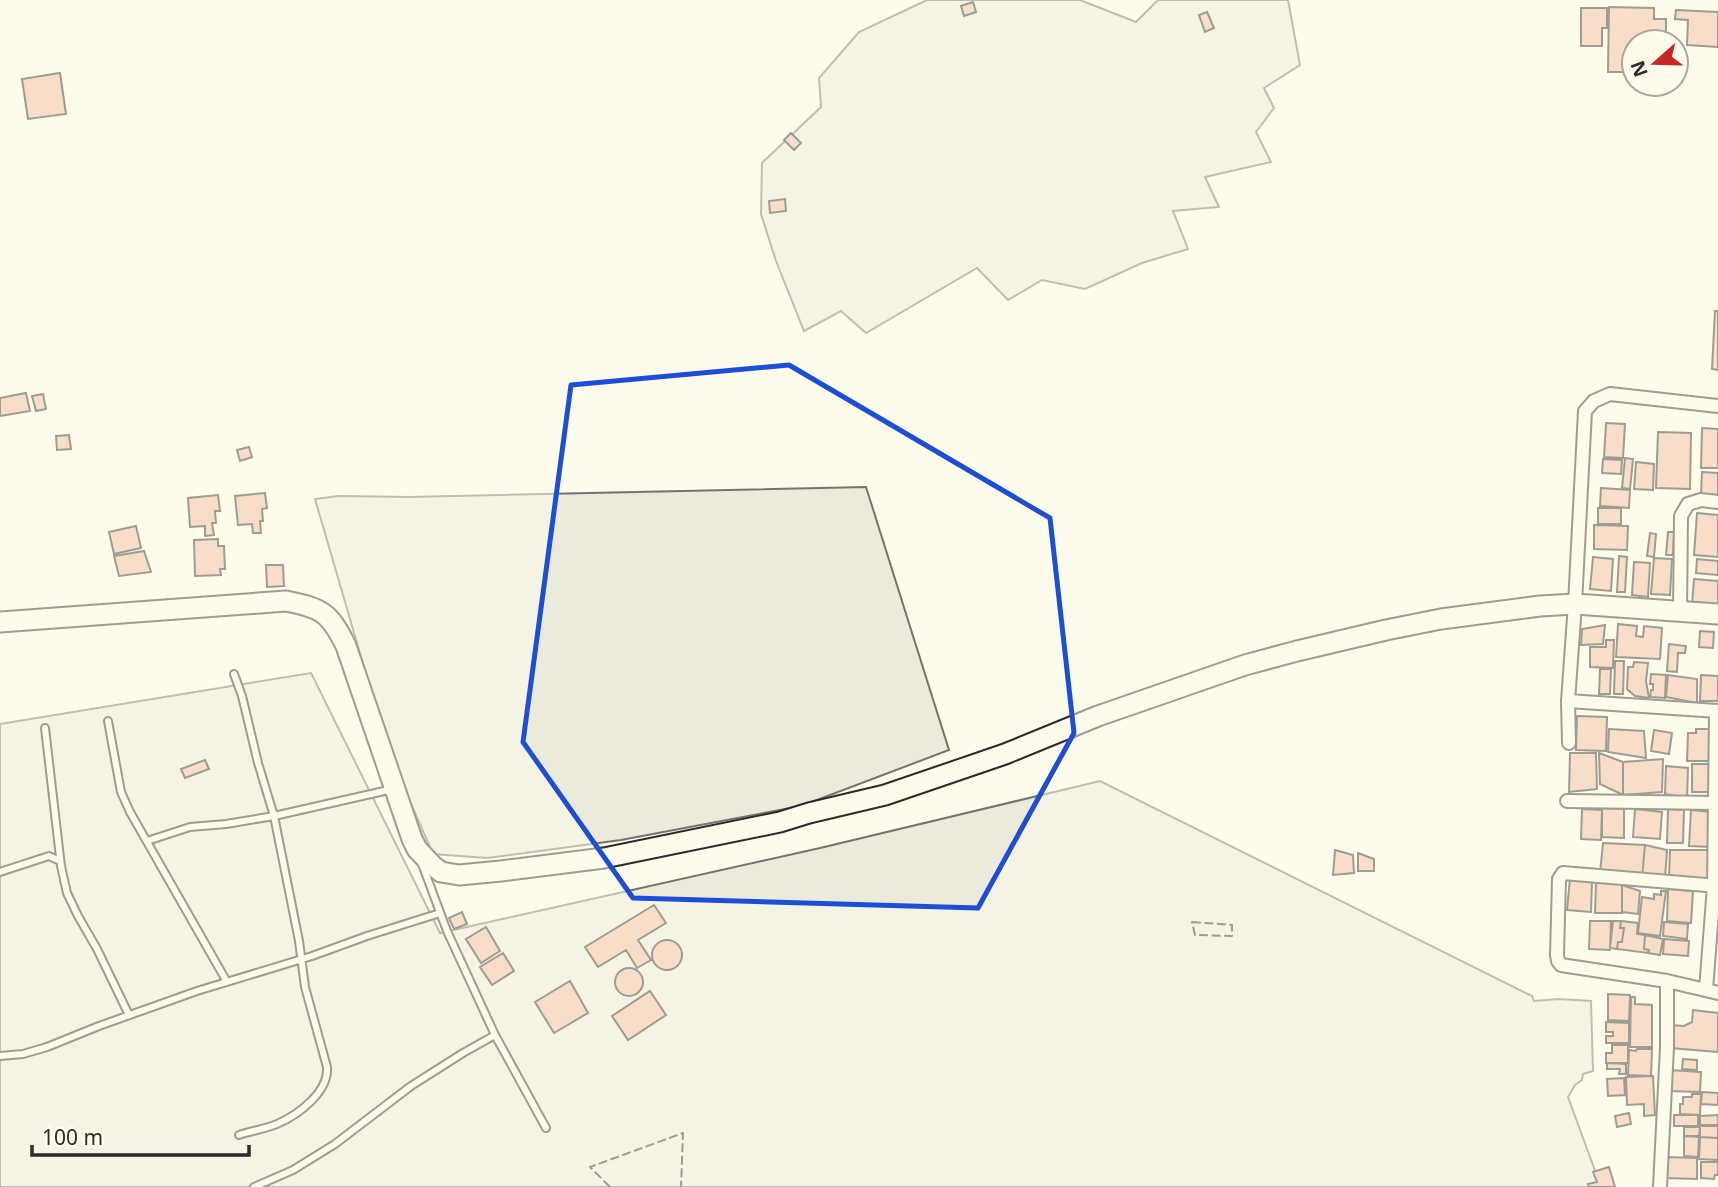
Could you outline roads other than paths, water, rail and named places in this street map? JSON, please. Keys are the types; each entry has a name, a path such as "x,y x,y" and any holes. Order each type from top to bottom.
{"street":[{"path":"1569,743 1568,701 1585,411 1594,401 1610,394 1718,406"},
{"path":"1679,612 1681,516 1688,504 1701,500 1718,502"},
{"path":"0,622 286,601 310,606 325,614 336,625 346,646 417,849 441,872 459,875 604,858 780,822 885,795 1005,754 1098,716 1245,665 1441,619 1575,604 1718,614"},
{"path":"1568,701 1717,711 1716,886 1712,991 1667,981 1561,965 1557,955 1559,878 1563,873 1716,886"},
{"path":"1567,801 1717,803"},
{"path":"1660,1187 1667,1047 1667,981"}],"lane":[{"path":"234,674 274,816 299,941 305,987 328,1074 317,1095 298,1112 277,1124 239,1135"},
{"path":"107,721 121,792 130,813 227,982"},
{"path":"45,728 60,861 67,893 129,1015"},
{"path":"147,841 190,827 274,816 395,789"},
{"path":"417,849 440,913 495,1035 547,1128"},
{"path":"0,872 49,856 60,861"},
{"path":"0,1056 23,1054 47,1047 129,1015 440,913"},
{"path":"254,1187 293,1170 335,1144 411,1086 495,1035"}]}
